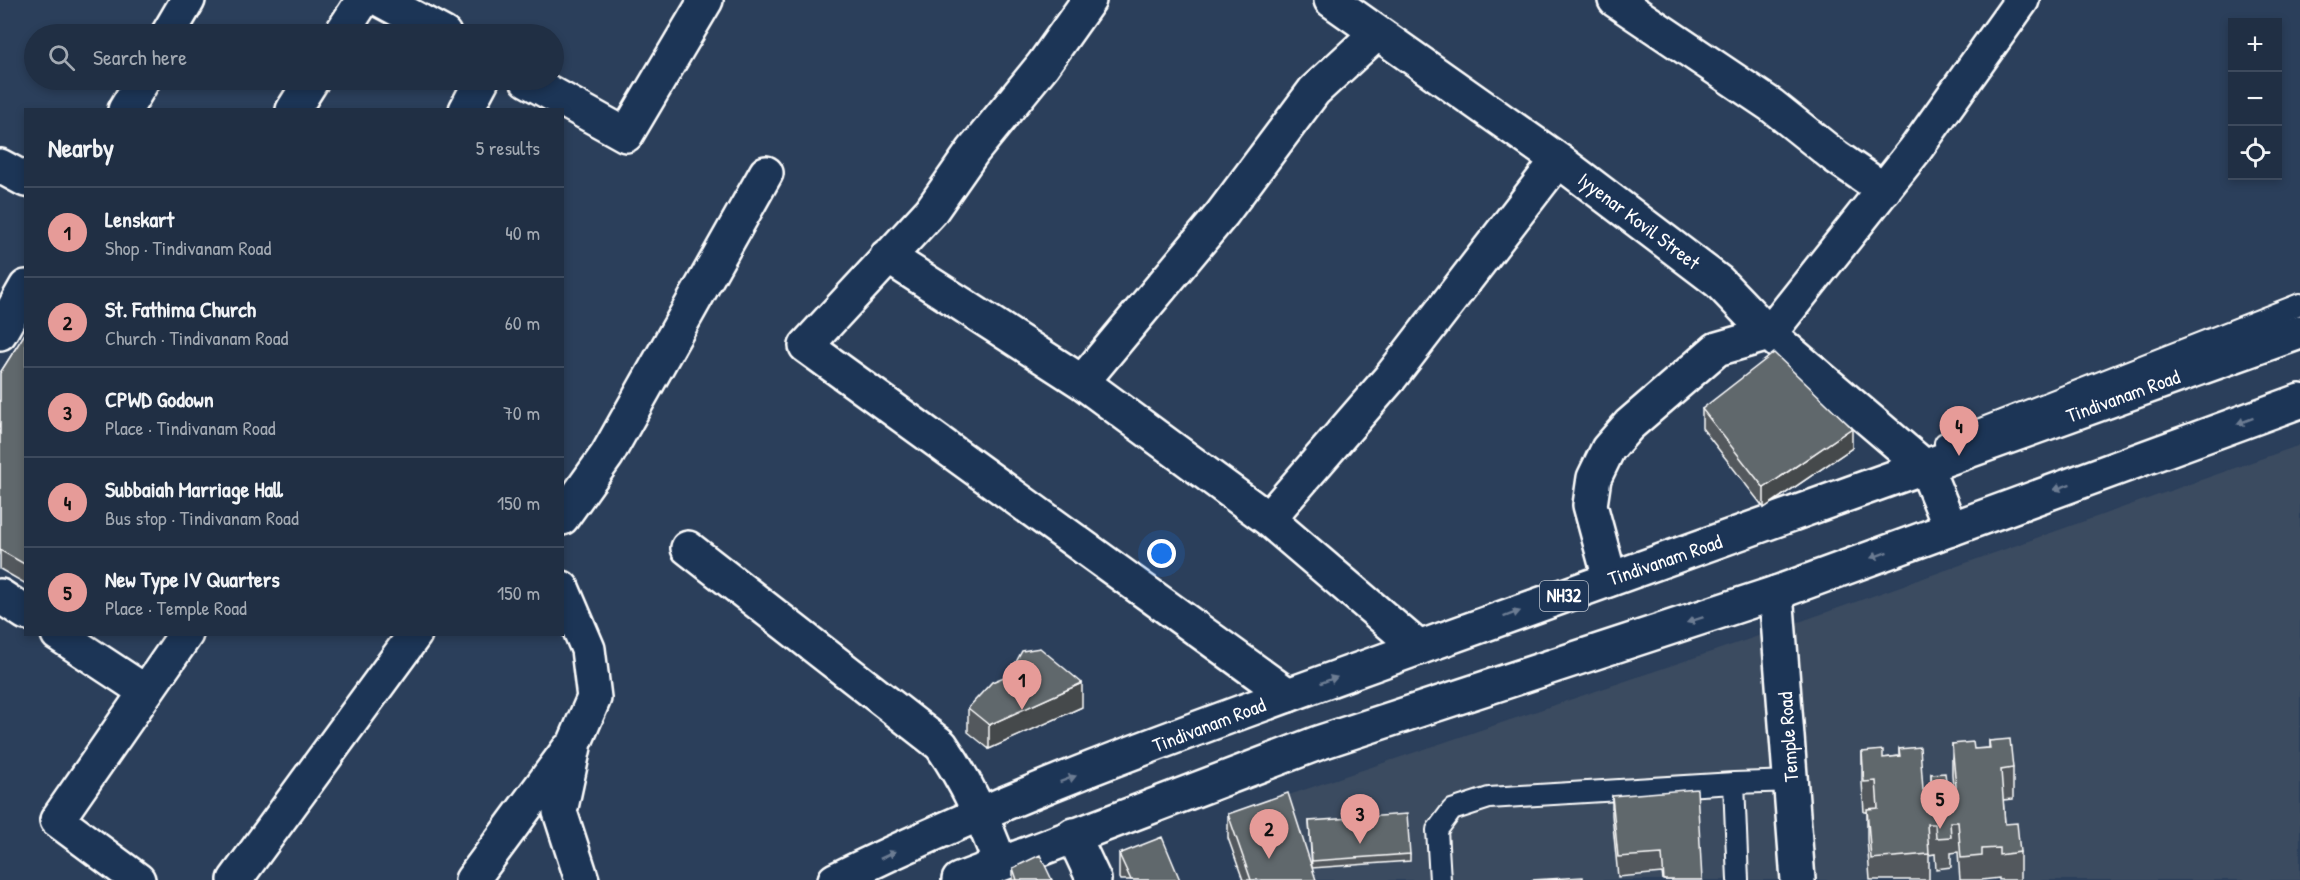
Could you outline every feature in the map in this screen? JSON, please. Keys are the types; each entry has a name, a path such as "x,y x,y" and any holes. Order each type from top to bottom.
{"main road":[{"path":"174,24 188,0"},
{"path":"347,24 363,0"},
{"path":"381,0 425,24"},
{"path":"545,90 626,135 706,0"},
{"path":"1089,0 1043,65 973,151 932,211 887,256 806,346 1288,695"},
{"name":"Iyyenar Kovil Street","path":"1331,0 1558,160 1719,282 1769,334 1919,462"},
{"path":"1615,0 1771,105 1836,157 1884,190"},
{"path":"1610,579 1590,505 1594,478 1608,449 1629,425 1717,349 1769,334 1884,190 2007,5"},
{"path":"1082,382 1222,214 1314,91 1377,33"},
{"path":"126,108 137,90"},
{"path":"294,108 306,90"},
{"path":"467,108 477,90"},
{"path":"1268,519 1390,378 1558,160"},
{"path":"0,166 24,179"},
{"path":"564,515 607,455 766,173"},
{"path":"887,256 1082,382 1268,519 1419,648"},
{"path":"0,333 24,291"},
{"name":"Tindivanam Road","path":"836,880 981,812 1288,695 1610,579 1919,462 2300,332"},
{"path":"959,880 1318,743 1776,593 2300,401"},
{"path":"1919,462 1951,529"},
{"path":"688,548 941,745 966,782 981,812 1000,863"},
{"path":"564,593 588,649 594,698 575,742 560,812 582,880"},
{"name":"Temple Road","path":"1776,593 1797,880"},
{"path":"0,596 24,612"},
{"path":"61,636 146,692"},
{"path":"138,880 57,820 185,636"},
{"path":"236,880 414,636"},
{"path":"472,880 575,742"},
{"path":"1073,835 1094,880"}],"lane":[{"path":"1919,462 2300,304"},
{"path":"1440,880 1437,830 1452,810 1489,798 1791,781"},
{"path":"1734,783 1738,880"}],"shaded area":[{"path":"2300,445 2300,880 1291,880 1277,799 1779,629"}],"building":[{"path":"24,335 24,564 0,550 0,373"},
{"path":"1774,353 1852,428 1764,488 1702,409"},
{"path":"1040,648 1082,683 989,725 968,708 992,682 1009,675 1022,651"},
{"path":"2010,739 2013,768 2001,770 2005,824 2017,823 2020,852 1999,855 1999,848 1982,849 1982,856 1961,858 1958,822 1950,822 1951,837 1936,838 1935,824 1927,824 1929,854 1871,859 1867,809 1878,808 1876,781 1864,782 1862,752 1883,750 1883,758 1900,756 1899,749 1920,747 1923,790 1932,789 1931,774 1945,773 1947,788 1956,787 1952,744 1973,742 1974,749 1990,748 1989,741"},
{"path":"1697,789 1702,880 1664,880 1662,854 1618,857 1612,796"},
{"path":"1288,793 1316,880 1251,880 1228,814"},
{"path":"1407,814 1410,854 1312,861 1309,821"},
{"path":"1162,837 1180,880 1131,880 1119,854"},
{"path":"1040,855 1052,880 1017,880 1013,868"},
{"path":"1583,877 1583,880 1531,880"}],"place":[{"name":"Subbaiah Marriage Hall","path":"1959,456"},
{"name":"Lenskart","path":"1022,710"},
{"name":"New Type IV Quarters","path":"1940,829"},
{"name":"CPWD Godown","path":"1360,844"},
{"name":"St. Fathima Church","path":"1269,859"}]}
